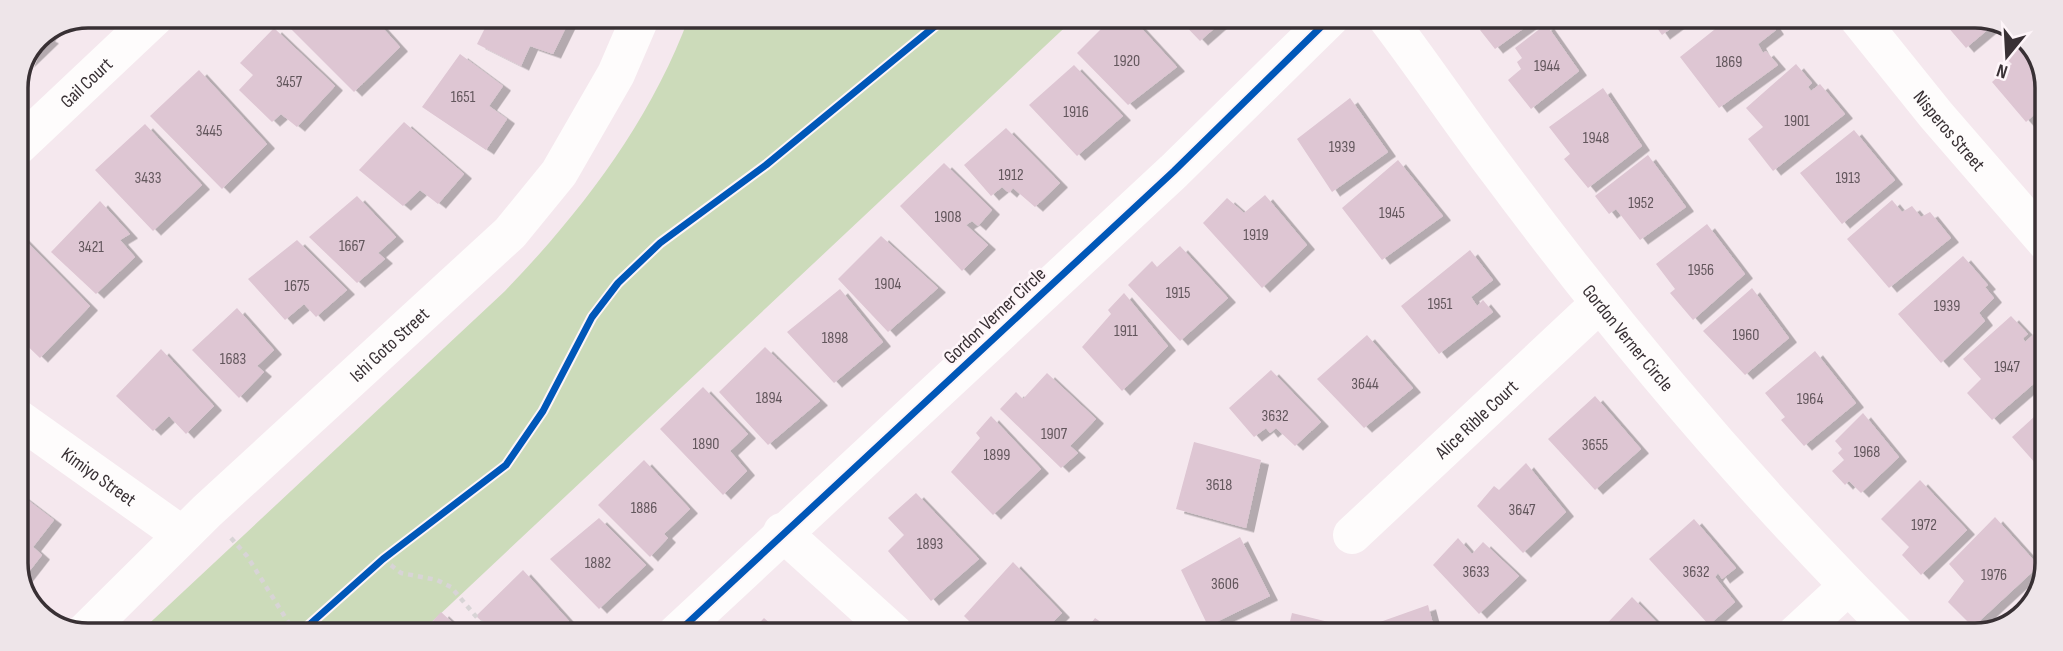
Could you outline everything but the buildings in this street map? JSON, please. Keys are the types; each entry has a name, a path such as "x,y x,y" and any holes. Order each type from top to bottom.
{"street":[{"name":"Gail Court","path":"28,137 143,28"},
{"name":"Ishi Goto Street","path":"93,623 194,523 510,233 559,173 616,74 636,28"},
{"name":"Gordon Verner Circle","path":"687,623 782,532 1174,171 1321,28"},
{"name":"Gordon Verner Circle","path":"1393,28 1498,172 1600,303 1693,415 1885,623"},
{"name":"Nisperos Street","path":"1866,28 1936,115 2035,229"},
{"name":"Alice Rible Court","path":"1352,535 1600,303"},
{"name":"Kimiyo Street","path":"28,424 194,523"},
{"path":"782,532 883,623"},
{"path":"1809,623 1848,586"}],"path":[{"path":"194,523 247,556 289,623"},
{"path":"374,566 393,551"},
{"path":"383,559 401,573 437,580 451,587 482,623"}],"green space":[{"path":"684,28 1064,28 431,623 150,623 505,291 533,261 587,197 611,163 655,93"}],"cycle path":[{"path":"311,623 383,559 506,465 543,411 592,317 618,283 660,243 766,165 933,28"},
{"path":"688,623 1174,171 1320,28"}]}
